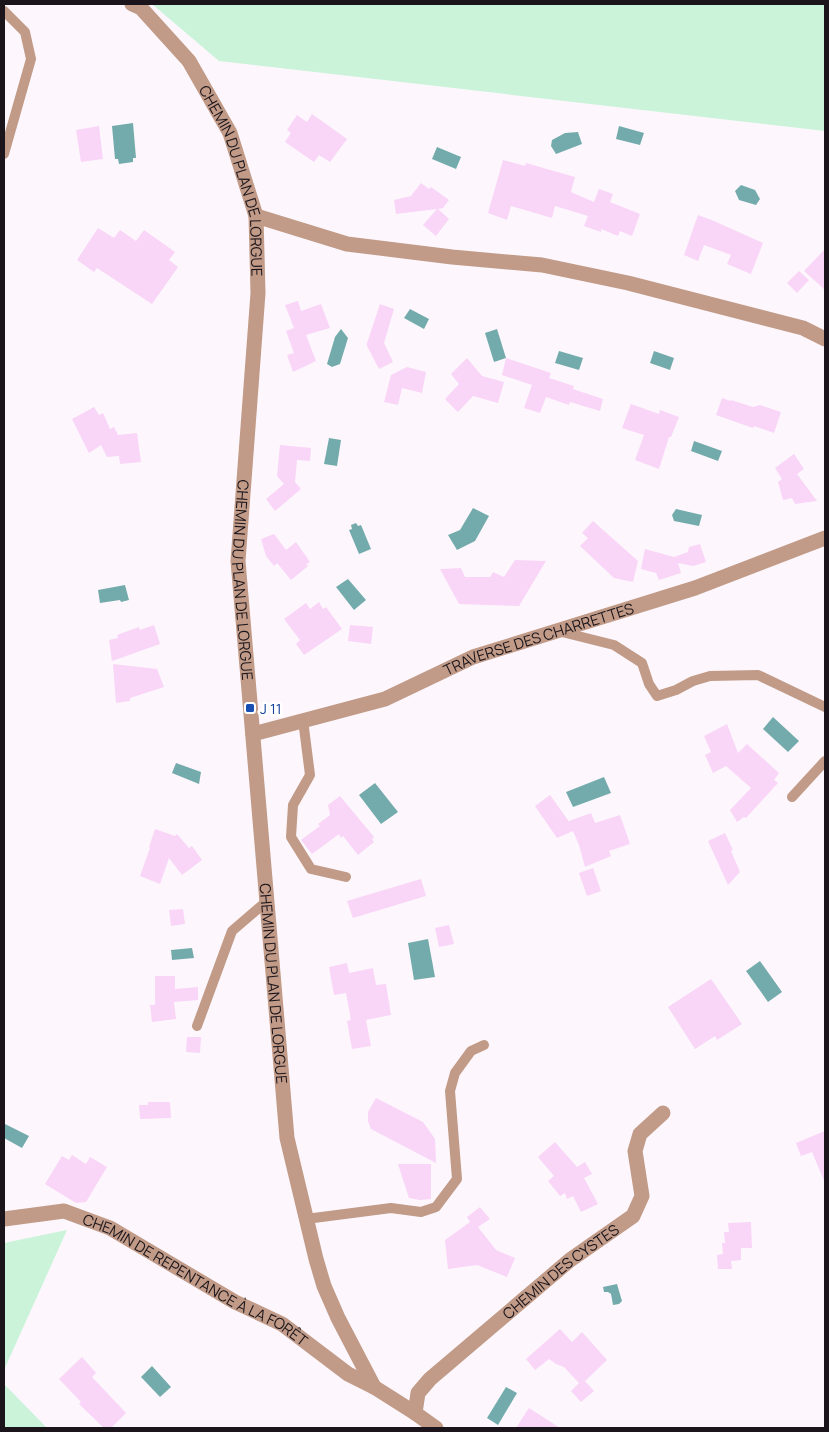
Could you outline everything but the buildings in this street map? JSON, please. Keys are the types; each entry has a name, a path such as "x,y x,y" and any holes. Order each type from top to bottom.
{"street":[{"name":"CHEMIN DU PLAN DE LORGUE","path":"132,4 141,8 189,61 230,133 256,216 258,293 238,561 287,1138 324,1286 338,1318 374,1387"},
{"path":"256,216 347,244 452,258 542,265 628,284 803,328 825,339"},
{"name":"TRAVERSE DES CHARRETTES","path":"253,734 386,699 473,657 695,588 825,538"},
{"name":"CHEMIN DES CYSTES","path":"415,1413 418,1393 430,1379 570,1260 633,1216 642,1196 635,1151 640,1134 663,1113"},
{"name":"CHEMIN DE REPENTANCE À LA FORÊT","path":"4,1219 64,1211 110,1228 235,1302 282,1324 348,1374 374,1387 436,1428"}],"lane":[{"path":"4,11 25,32 30,59 4,154"},
{"path":"557,631 614,645 642,663 649,684 657,696 710,676 758,675 825,707"},
{"path":"303,720 310,775 293,804 291,837 311,869 346,878"},
{"path":"792,797 825,761"},
{"path":"197,1026 232,932 267,901"},
{"path":"306,1219 391,1208 421,1212 436,1207 457,1179 450,1091 455,1073 471,1051 484,1045"}],"green space":[{"path":"152,4 825,4 825,131 219,61"},
{"path":"67,1230 4,1370 4,1243"},
{"path":"4,1384 47,1428 4,1428"}],"water":[{"path":"133,123 136,158 133,158 133,162 119,164 118,159 115,159 112,126"},
{"path":"619,126 644,133 640,145 616,139"},
{"path":"578,132 582,144 556,154 551,146 552,140 565,133"},
{"path":"437,147 461,157 456,169 432,159"},
{"path":"741,185 755,190 760,199 756,205 739,200 735,191"},
{"path":"410,309 429,319 424,329 404,318"},
{"path":"341,329 348,338 340,364 332,367 327,364 335,337"},
{"path":"497,329 506,358 494,362 485,333"},
{"path":"559,351 583,358 579,370 555,363"},
{"path":"654,351 674,358 670,370 650,363"},
{"path":"329,438 341,440 337,466 324,464"},
{"path":"694,441 722,451 718,461 691,451"},
{"path":"473,508 489,516 475,541 457,550 448,535 460,530"},
{"path":"676,509 702,515 699,526 674,521 672,515"},
{"path":"356,523 358,526 361,525 371,549 359,554 349,530 352,529 351,525"},
{"path":"348,579 366,600 354,610 336,587"},
{"path":"125,585 129,600 100,603 98,590"},
{"path":"773,717 799,741 788,752 763,729"},
{"path":"176,763 201,772 199,784 172,773"},
{"path":"604,777 611,793 573,807 566,792"},
{"path":"375,783 398,812 381,824 359,795"},
{"path":"428,939 435,977 414,980 408,943"},
{"path":"192,948 194,958 172,960 171,950"},
{"path":"760,961 782,992 768,1002 746,971"},
{"path":"5,1124 29,1136 22,1148 4,1138"},
{"path":"617,1284 622,1301 619,1304 613,1305 611,1294 604,1292 603,1287"},
{"path":"152,1366 171,1387 160,1397 141,1377"},
{"path":"506,1387 517,1393 498,1425 487,1418"}],"place":[{"name":"J 11","path":"250,708"}]}
